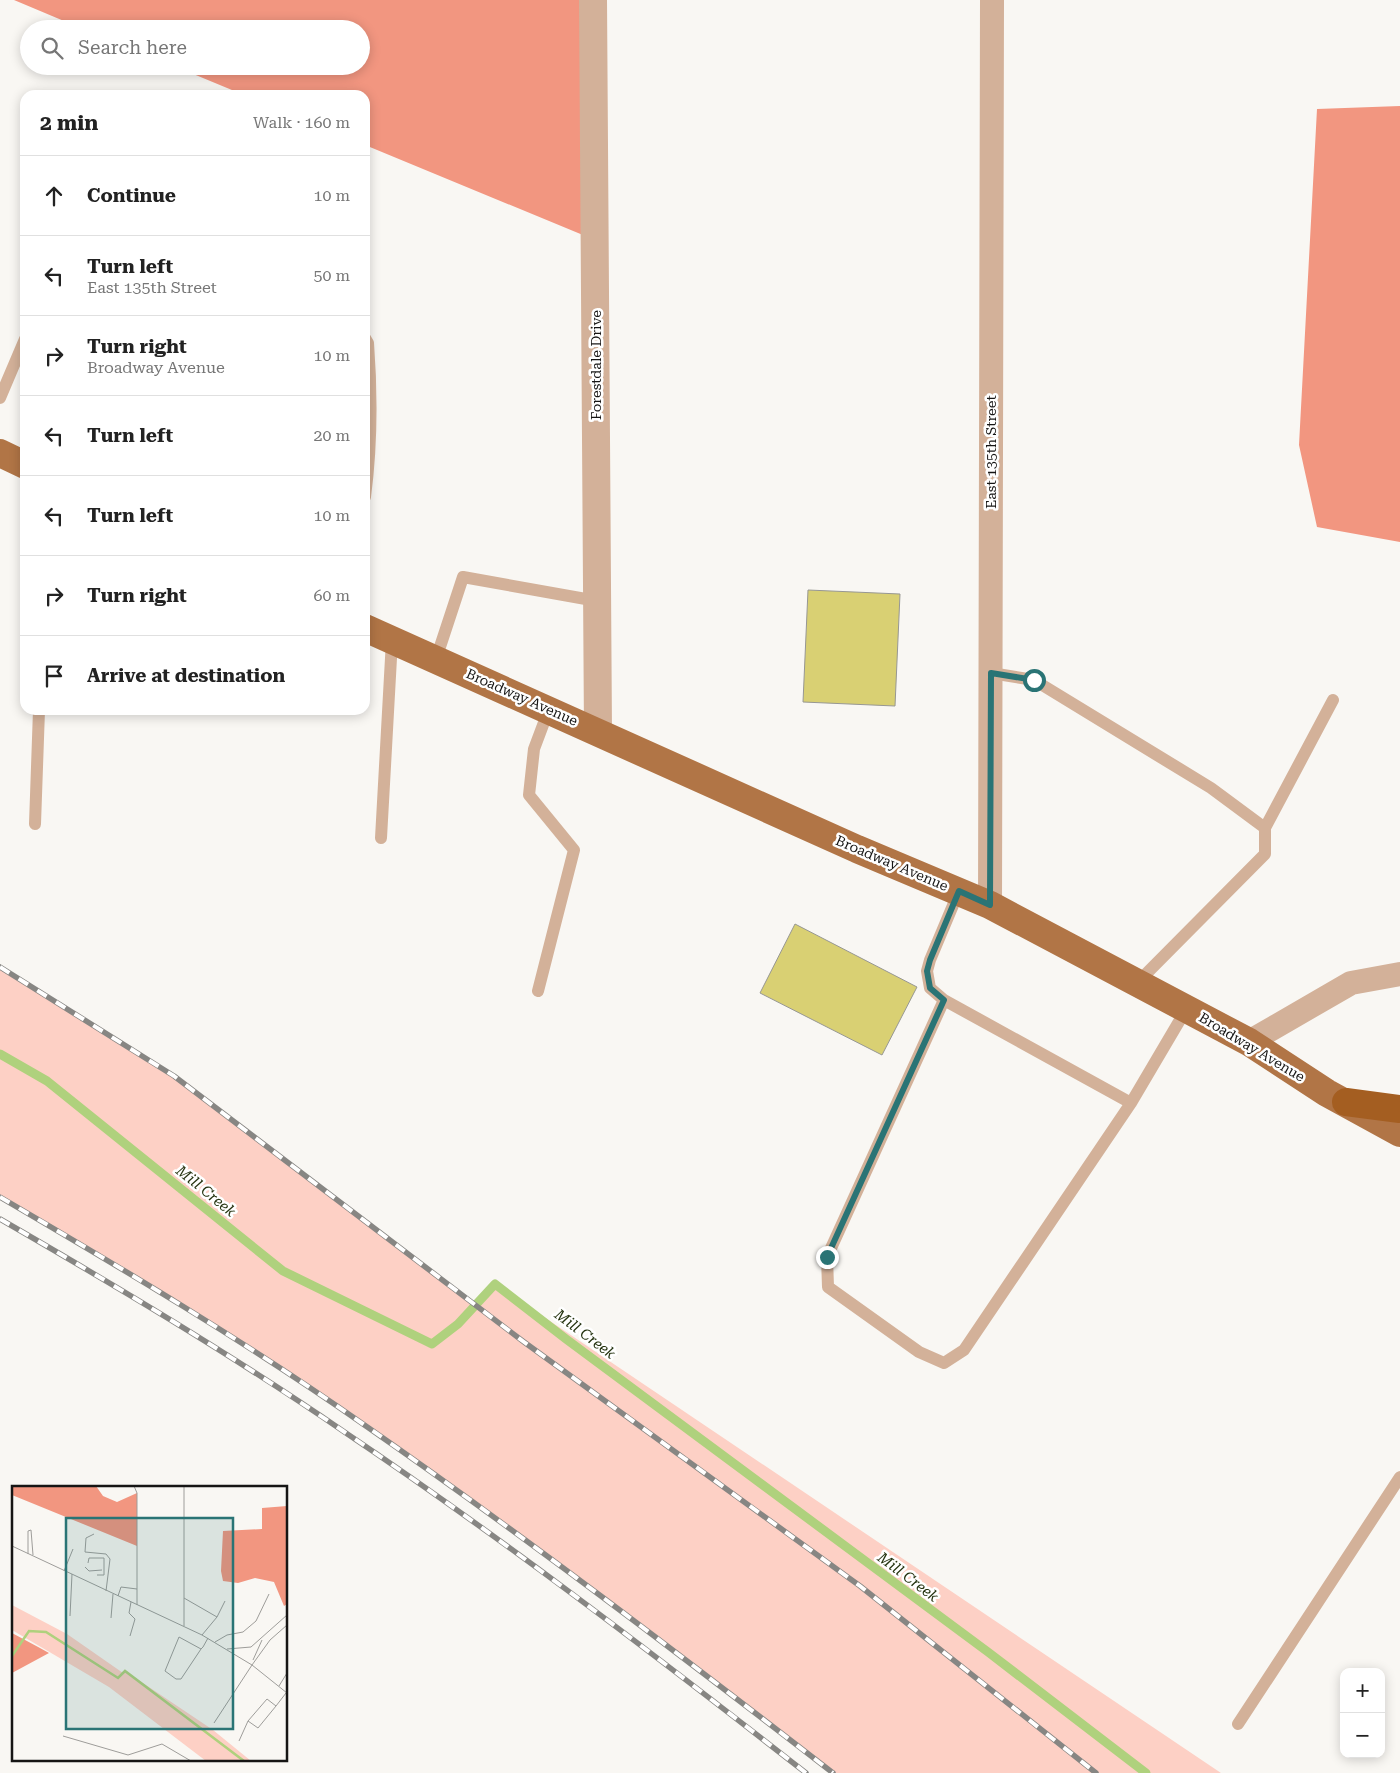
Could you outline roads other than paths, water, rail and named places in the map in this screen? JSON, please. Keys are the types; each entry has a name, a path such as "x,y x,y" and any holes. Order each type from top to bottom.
{"highway":[{"path":"1346,1102 1400,1109"}],"main road":[{"path":"0,453 20,462"},
{"name":"Broadway Avenue","path":"370,630 598,731 857,849 990,905 1249,1042 1400,1133"}],"street":[{"name":"Forestdale Drive","path":"593,0 598,731"},
{"name":"East 135th Street","path":"990,905 992,0"},
{"path":"1249,1042 1351,983 1400,974"}],"lane":[{"path":"0,398 20,351"},
{"path":"370,370 372,397 370,455"},
{"path":"436,659 463,576 597,601"},
{"path":"380,838 392,640"},
{"path":"991,673 1034,680 1211,788 1265,828"},
{"path":"1138,982 1265,854 1265,828 1333,700"},
{"path":"538,991 574,850 529,795 534,749 549,709"},
{"path":"35,824 39,715"},
{"path":"959,891 927,971 930,988 944,1000 1131,1103"},
{"path":"944,1000 827,1257 828,1287 918,1352 944,1362 964,1350 1147,1079 1187,1008"},
{"path":"1238,1724 1400,1477"}],"waterway":[{"name":"Mill Creek","path":"0,1054 47,1081 283,1271 432,1344 458,1324 495,1284 566,1339 988,1652 1146,1773"}],"railway":[{"path":"0,967 174,1076 524,1342 860,1586 1096,1773"},
{"path":"0,1197 229,1335 363,1424 600,1595 833,1773"},
{"path":"0,1219 216,1348 402,1472 578,1598 806,1773"}]}
